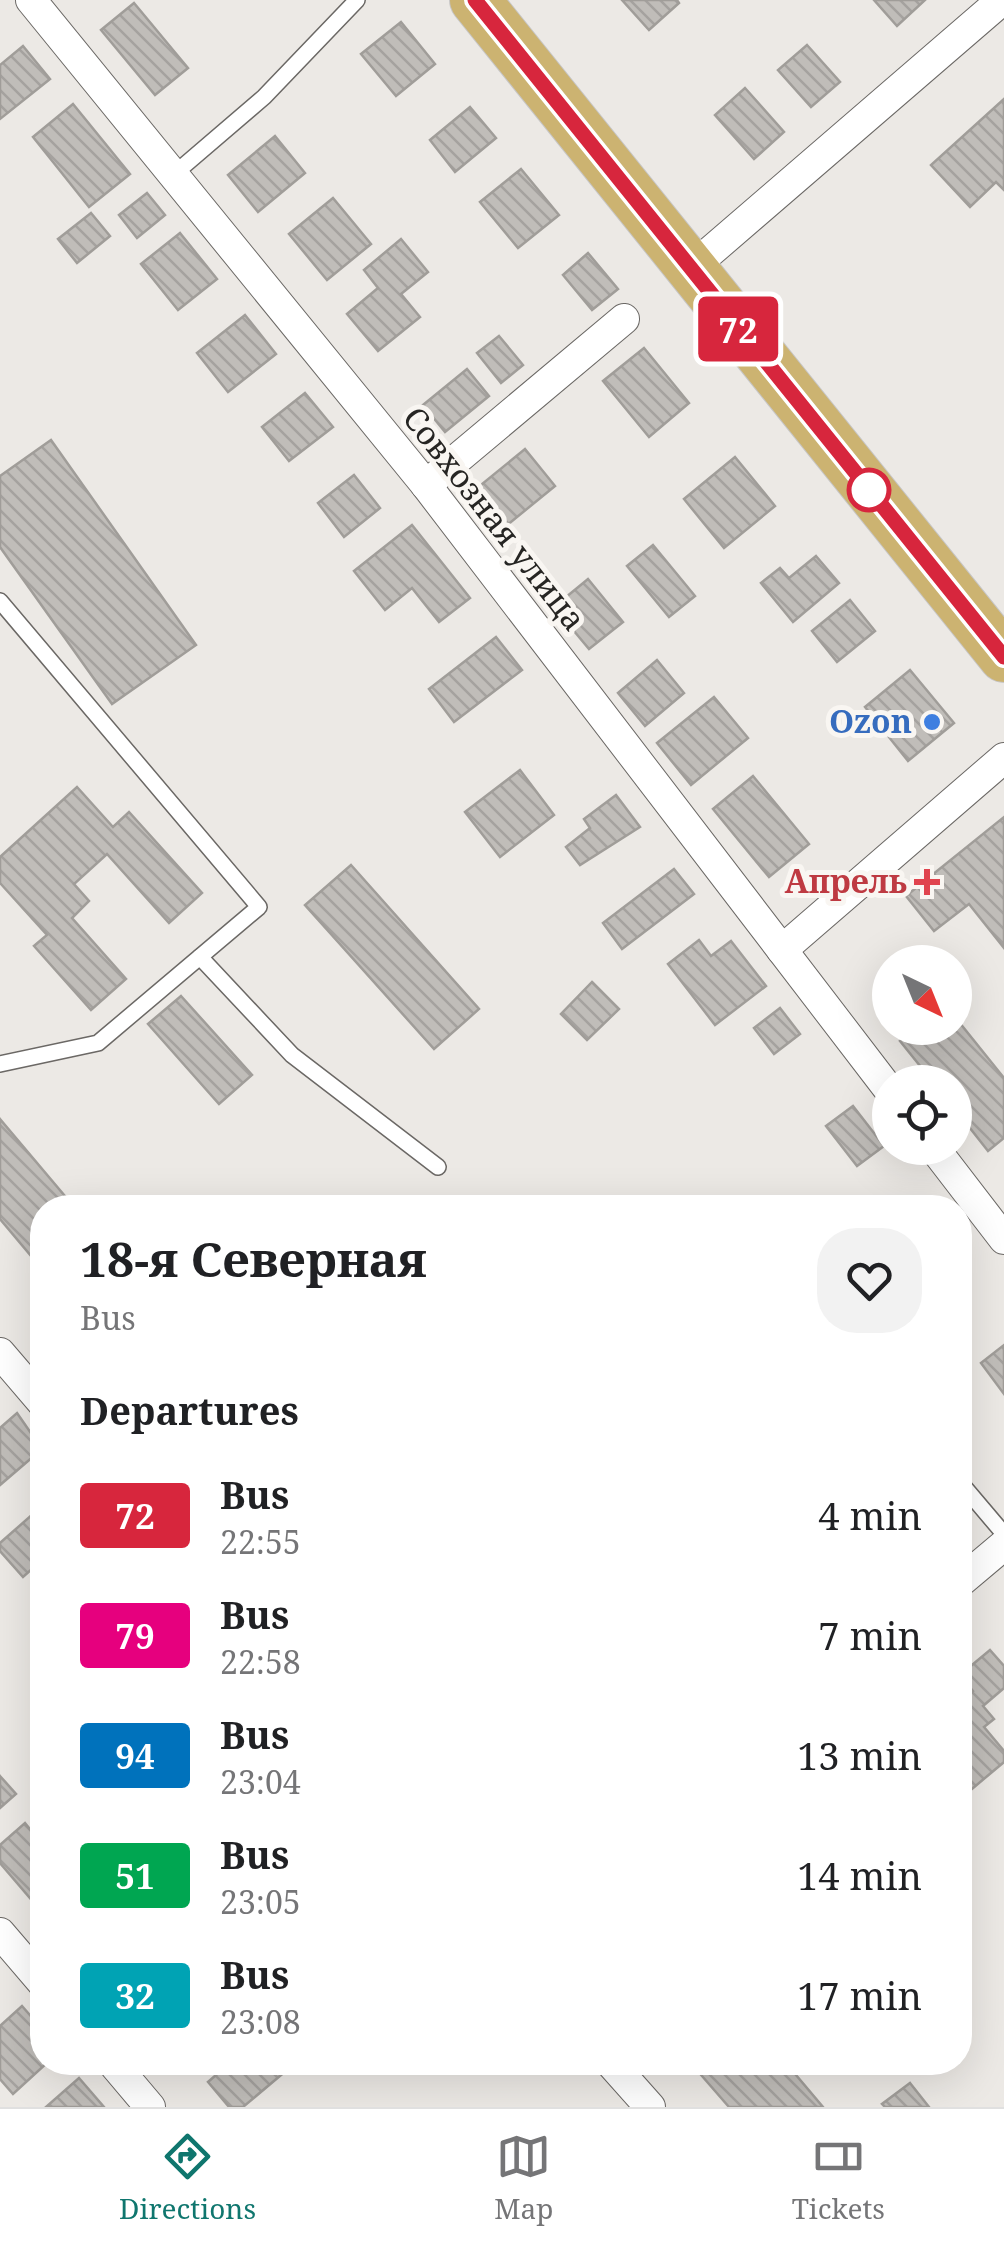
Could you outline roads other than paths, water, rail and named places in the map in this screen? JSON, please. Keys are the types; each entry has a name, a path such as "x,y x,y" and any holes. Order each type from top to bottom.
{"main road":[{"path":"475,0 1004,657"}],"street":[{"name":"Совхозная улица","path":"31,0 426,485 872,1068"},
{"path":"689,270 1002,0"},
{"path":"426,485 624,320"},
{"path":"782,950 1004,758"},
{"path":"947,1165 970,1195"},
{"path":"972,1197 1004,1239"},
{"path":"0,1353 30,1388"},
{"path":"972,1572 1004,1545"},
{"path":"0,1933 30,1968"},
{"path":"123,2075 150,2107"},
{"path":"622,2075 650,2107"}],"lane":[{"path":"173,175 264,97 357,0"},
{"path":"0,601 259,907 98,1043 0,1064"},
{"path":"200,957 292,1055 438,1167"},
{"path":"972,1496 1004,1534"}],"place":[{"name":"Ozon","path":"932,722"},
{"name":"Апрель","path":"927,882"}]}
